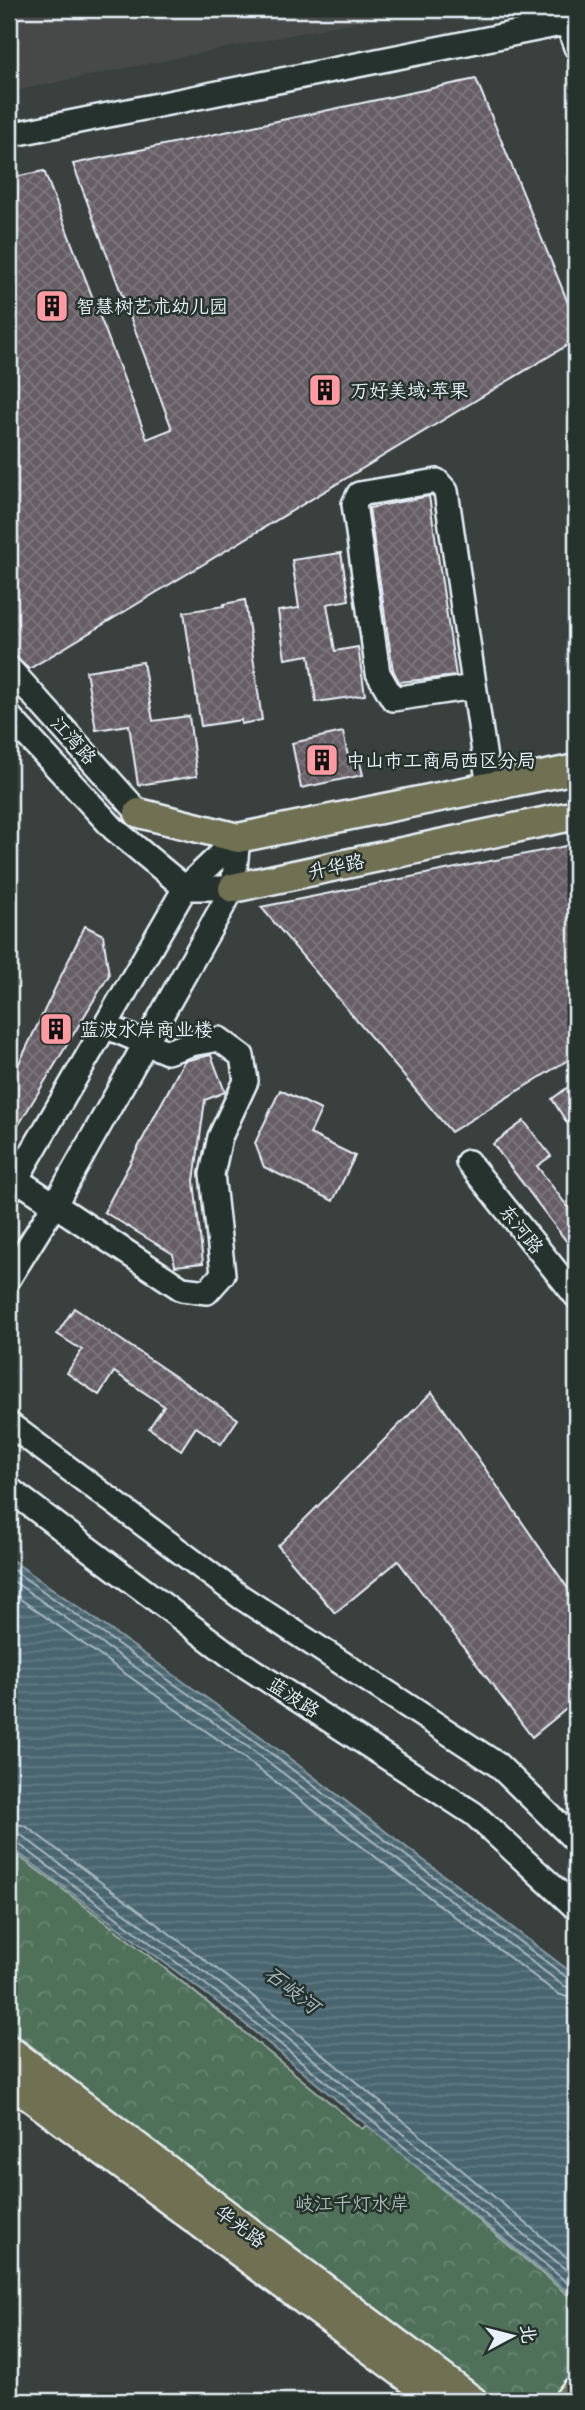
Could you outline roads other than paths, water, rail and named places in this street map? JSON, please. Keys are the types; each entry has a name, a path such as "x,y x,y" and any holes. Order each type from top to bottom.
{"main road":[{"path":"139,813 238,838 576,769"},
{"name":"升华路","path":"233,888 576,815"},
{"name":"华光路","path":"9,2050 473,2401"},
{"name":"华光路","path":"9,2081 440,2401"},
{"path":"568,2401 576,2391"}],"street":[{"path":"9,135 569,18 576,47"},
{"path":"474,687 393,699 383,685 378,673 354,504 359,494 437,481 446,491 489,787"},
{"name":"江湾路","path":"9,668 139,813"},
{"name":"江湾路","path":"9,716 114,829 185,888"},
{"path":"105,1026 167,1052 219,1039 242,1056 246,1081 220,1138 212,1174 223,1275 207,1292 182,1289 55,1204 12,1186 185,888 238,838"},
{"path":"9,1278 55,1204 233,888 238,838"},
{"name":"升华路","path":"185,888 233,888"},
{"name":"东河路","path":"468,1162 576,1296"},
{"path":"9,1424 241,1597 498,1765 576,1841"},
{"name":"蓝波路","path":"9,1489 235,1660 474,1814 576,1908"}],"water":[{"name":"石岐河","path":"9,1558 260,1736 576,1976 576,2299 233,2014 9,1846"}],"place":[{"name":"智慧树艺术幼儿园","path":"52,306"},
{"name":"万好美域·苹果","path":"325,390"},
{"name":"中山市工商局西区分局","path":"322,760"},
{"name":"蓝波水岸商业楼","path":"56,1029"}],"park label":[{"name":"岐江千灯水岸","path":"352,2203"}]}
